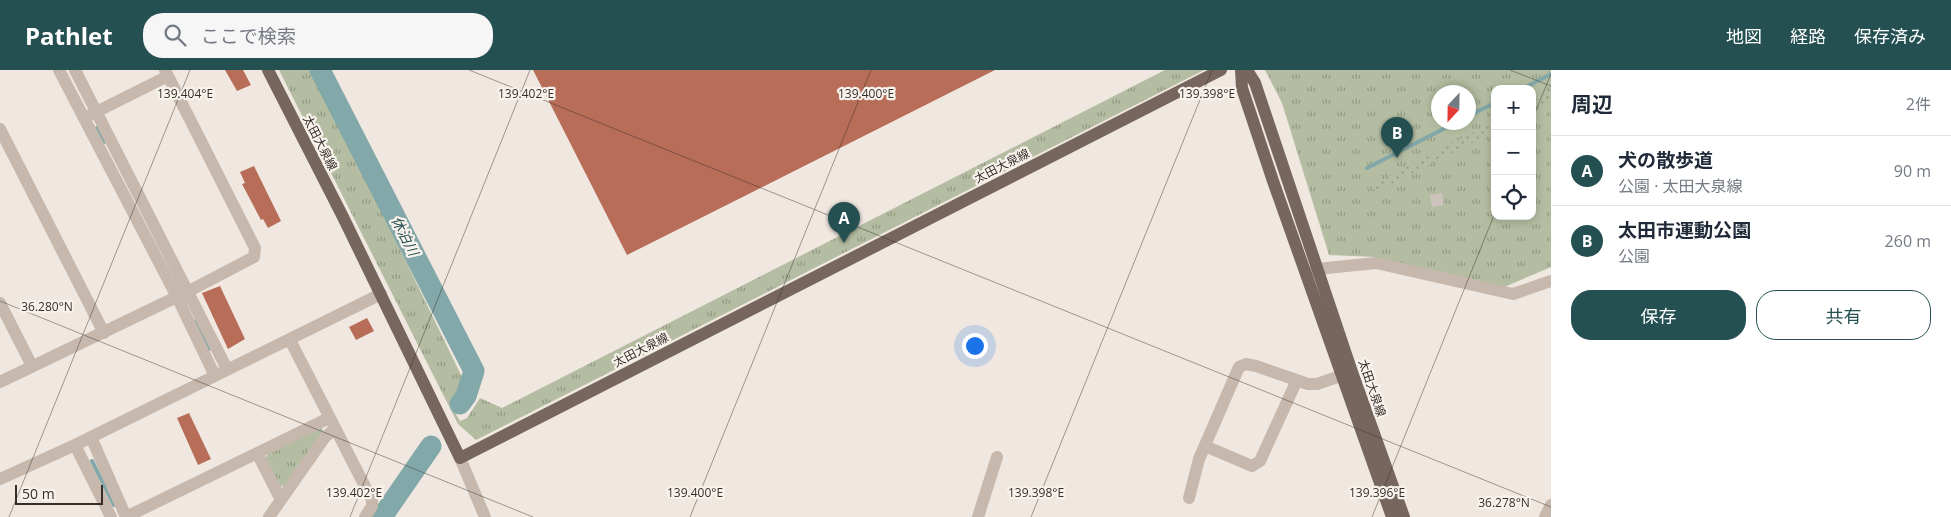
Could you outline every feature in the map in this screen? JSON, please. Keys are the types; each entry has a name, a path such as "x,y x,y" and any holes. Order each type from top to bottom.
{"main road":[{"name":"太田大泉線","path":"268,70 381,294 460,458 1221,70"},
{"name":"太田大泉線","path":"1241,70 1242,88 1312,271"},
{"name":"太田大泉線","path":"1247,70 1255,83 1312,271 1392,517"},
{"name":"太田大泉線","path":"1346,374 1404,517"}],"street":[{"path":"59,70 177,297 215,376"},
{"path":"75,70 227,369"},
{"path":"0,382 189,292 252,260 256,254 255,248 166,73 84,118"},
{"path":"0,128 104,333"},
{"path":"1312,271 1376,263 1513,294 1551,280"},
{"path":"0,479 75,445 381,294"},
{"path":"0,304 32,366"},
{"path":"290,340 372,500 372,506 365,517"},
{"path":"1189,498 1199,460 1239,367 1246,364 1256,366 1308,384 1317,384 1346,374"},
{"path":"1205,446 1252,466 1257,464 1297,380"},
{"path":"91,437 126,517 257,453 332,423"},
{"path":"269,517 325,437 332,423"},
{"path":"75,445 111,517"},
{"path":"257,453 281,500"},
{"path":"978,517 997,457"},
{"path":"460,458 484,517"},
{"path":"1545,517 1551,505"}],"green space":[{"path":"279,70 313,70 463,379 452,407 460,421 467,418 480,398 502,408 1165,70 1204,70 476,440 458,424"},
{"path":"1265,70 1551,70 1551,267 1502,288 1375,257 1329,255 1282,103"},
{"path":"1551,92 1551,102 1536,110 1536,100"},
{"path":"1491,123 1491,133 1376,192 1372,185"},
{"path":"321,427 323,430 286,485 280,487 265,459 268,454"}],"building":[{"path":"225,70 243,70 251,85 237,91"},
{"path":"533,70 995,70 627,255"},
{"path":"254,166 281,221 268,228 263,219 261,220 242,184 245,183 240,172"},
{"path":"220,286 245,339 228,349 202,293"},
{"path":"367,318 374,331 356,340 349,327"},
{"path":"189,413 211,459 198,465 177,418"}],"waterway":[{"name":"休泊川","path":"320,70 474,371 466,396 460,404"},
{"path":"1530,85 1551,74"},
{"path":"1476,112 1491,105"},
{"path":"97,128 104,142"},
{"path":"1367,168 1441,130"},
{"path":"196,321 209,349"},
{"name":"休泊川","path":"382,517 431,446"},
{"path":"92,461 114,505"}],"tunnel":[{"path":"1431,201 1448,198"}],"place":[{"name":"太田市運動公園","path":"1397,158"},
{"name":"犬の散歩道","path":"844,243"}]}
